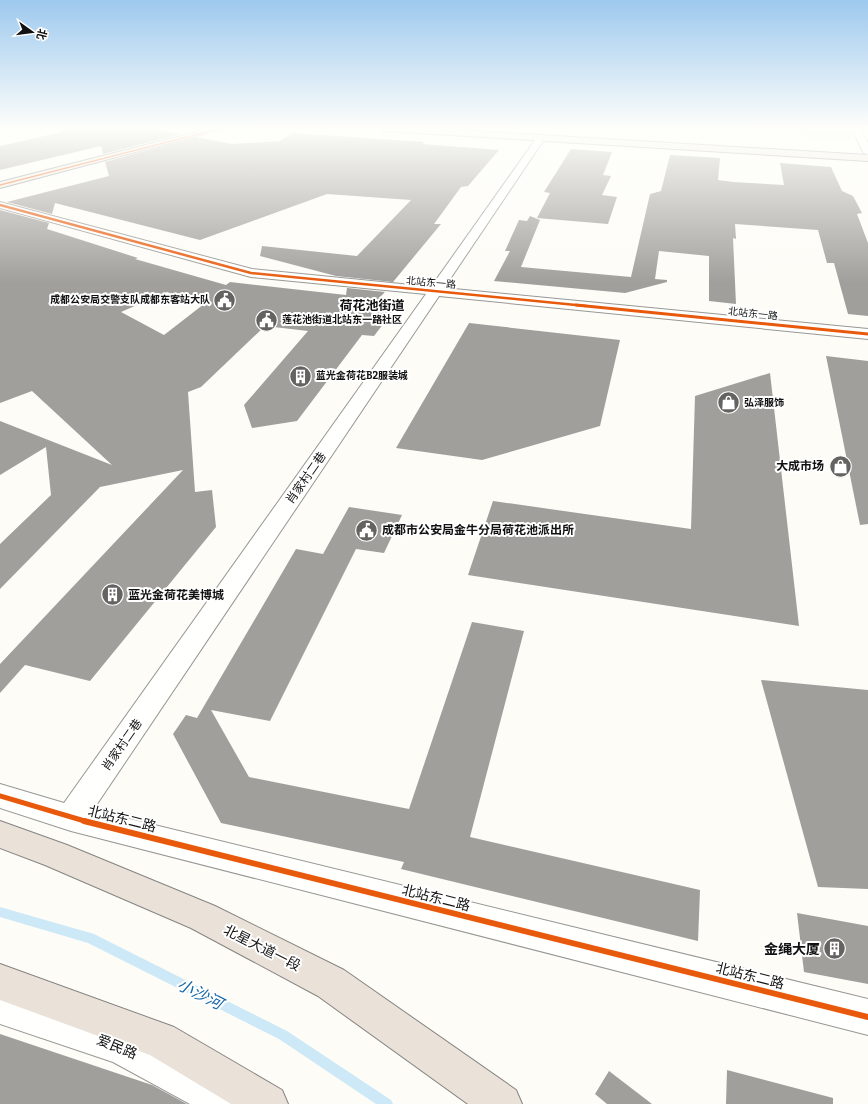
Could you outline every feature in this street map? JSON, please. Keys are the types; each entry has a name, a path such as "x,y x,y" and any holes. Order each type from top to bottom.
{"highway":[{"name":"北星大道一段","path":"0,834 56,855 203,917 331,983 502,1104"},
{"path":"0,982 160,1040 268,1104"}],"main road":[{"path":"0,185 21,180"}],"street":[{"name":"肖家村二巷","path":"72,818 512,180"},
{"name":"北站东一路","path":"0,205 237,270 274,276 868,334"},
{"name":"北站东二路","path":"0,796 72,818 868,1017"},
{"name":"爱民路","path":"0,1006 121,1046 206,1091 226,1104"}],"building":[{"path":"95,180 474,180 468,186 461,187 434,224 441,224 393,282 336,276 260,256 262,246 357,256 411,200 327,194 200,240 55,203 52,214 7,202"},
{"path":"552,180 609,180 602,195 617,197 608,224 537,218 550,193 544,192"},
{"path":"664,180 718,180 733,182 784,185 783,180 837,180 842,191 853,196 862,213 857,214 868,243 868,316 848,314 834,263 827,263 818,230 735,224 736,239 733,238 736,304 709,301 709,256 659,251 655,279 667,280 667,282 625,293 494,281 510,251 505,251 519,220 527,221 530,216 540,220 521,267 631,277 650,194 661,191"},
{"path":"0,210 49,223 47,229 138,258 135,259 226,285 230,282 346,295 347,288 385,292 380,297 402,299 374,336 362,335 297,421 252,428 244,405 308,331 265,326 201,387 188,392 195,492 212,490 216,527 90,681 25,665 0,693 0,664 183,470 100,487 0,589 0,544 51,495 46,447 0,475 0,421 112,465 32,391 0,403","holes":["167,292 204,304 164,335 121,312"]},
{"path":"469,323 620,340 600,426 482,460 396,448"},
{"path":"826,356 868,361 868,524 860,525"},
{"path":"770,373 799,626 468,575 493,501 691,529 695,396"},
{"path":"349,507 402,515 384,553 356,549 270,721 211,710 249,777 409,809 472,622 524,631 470,837 700,890 698,941 401,869 404,862 221,823 173,734 186,715 197,718 296,549 323,554"},
{"path":"761,680 868,690 868,889 818,887"},
{"name":"金绳大厦","path":"797,913 868,926 868,984 804,972"},
{"path":"0,1034 152,1085 187,1104 0,1104"},
{"path":"727,1070 833,1098 833,1104 726,1104"},
{"path":"609,1071 652,1104 607,1104 595,1094"}],"waterway":[{"name":"小沙河","path":"0,912 90,938 283,1035 387,1104"}],"cycle path":[{"path":"0,185 21,180"},
{"path":"0,205 251,273 868,334"},
{"path":"0,796 71,818 868,1017"}],"place":[{"name":"成都公安局交警支队成都东客站大队","path":"225,300"},
{"name":"莲花池街道北站东一路社区","path":"266,320"},
{"name":"蓝光金荷花B2服装城","path":"300,376"},
{"name":"弘泽服饰","path":"728,403"},
{"name":"大成市场","path":"840,466"},
{"name":"成都市公安局金牛分局荷花池派出所","path":"366,530"},
{"name":"蓝光金荷花美博城","path":"112,595"},
{"name":"金绳大厦","path":"835,949"}],"district":[{"name":"荷花池街道","path":"372,305"}]}
